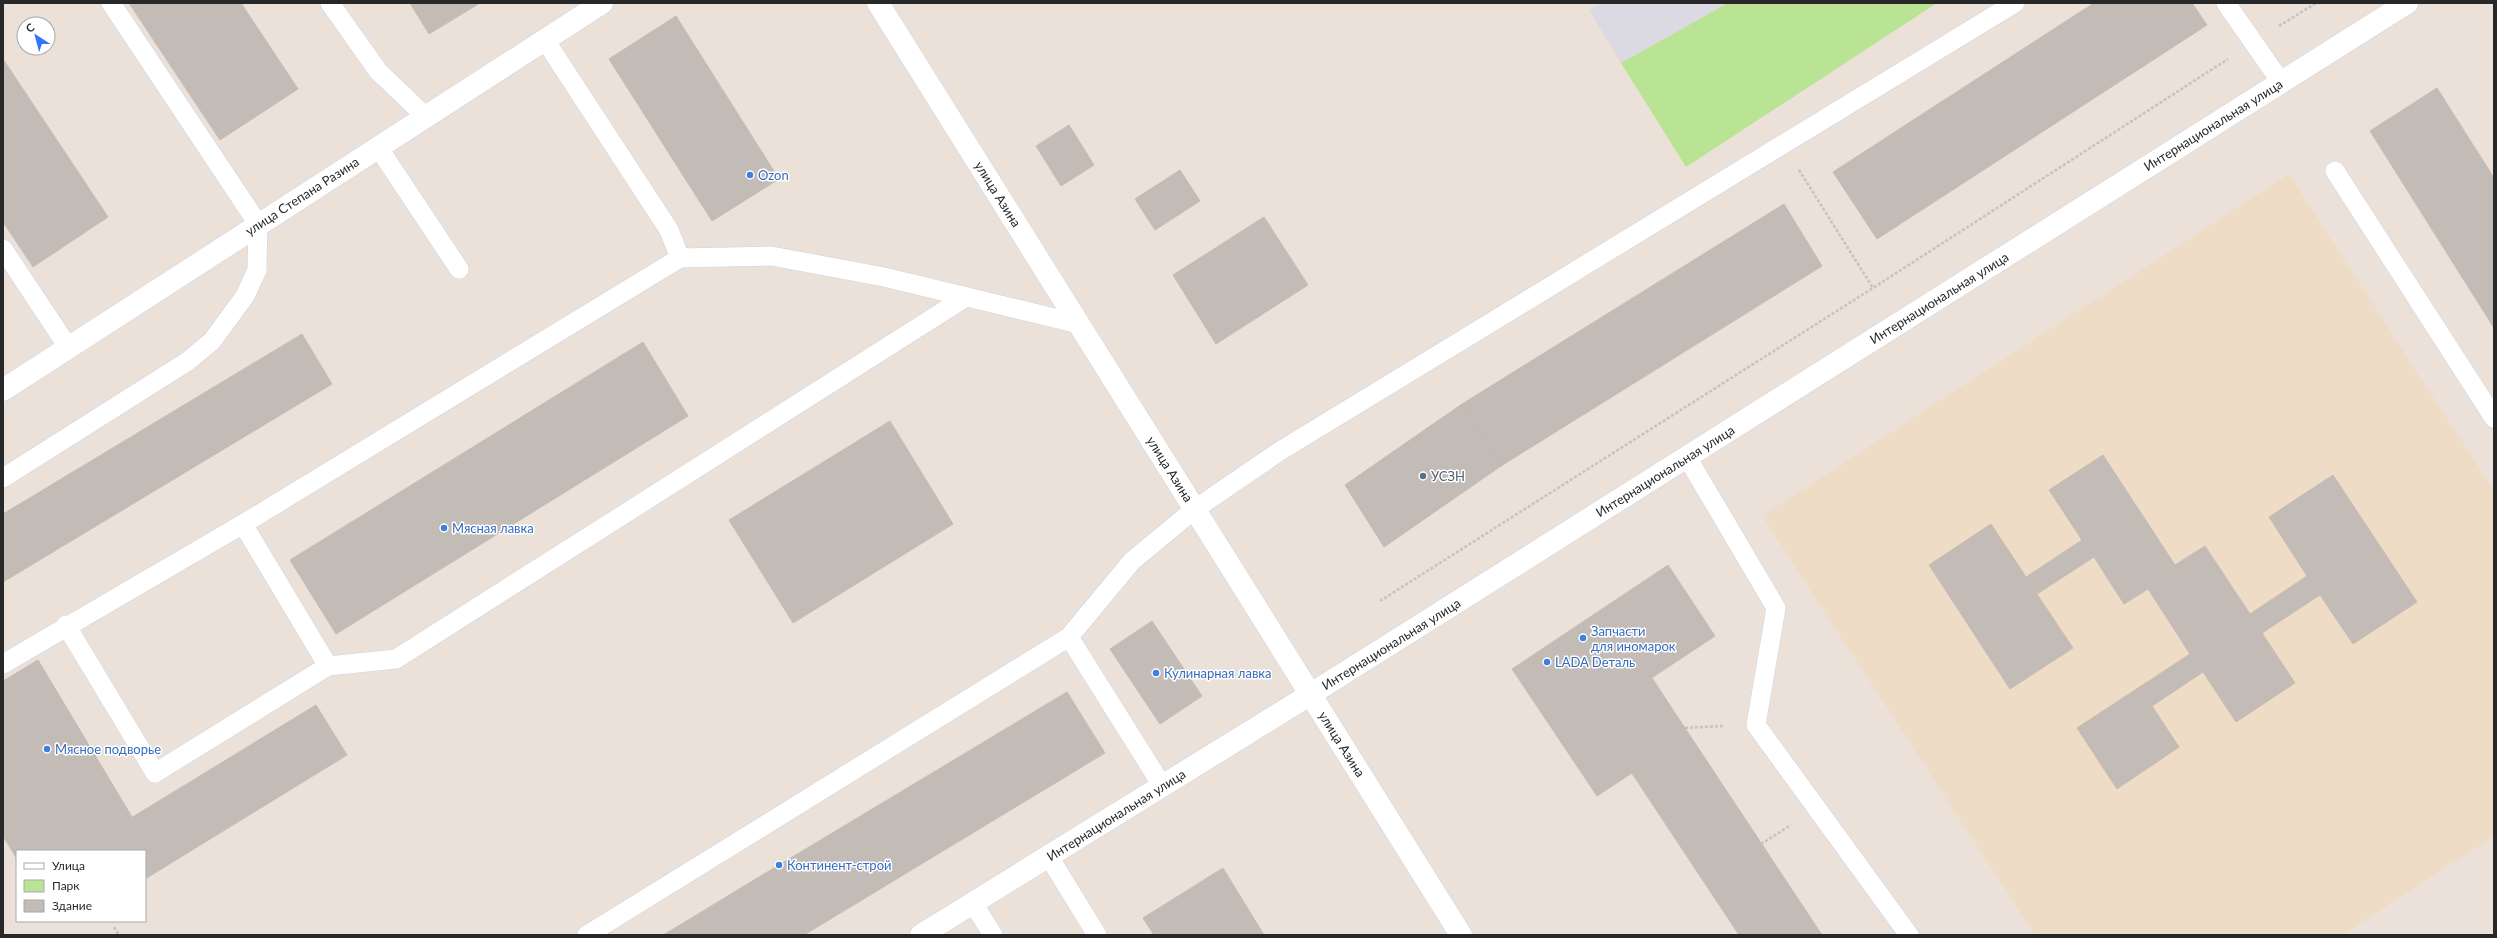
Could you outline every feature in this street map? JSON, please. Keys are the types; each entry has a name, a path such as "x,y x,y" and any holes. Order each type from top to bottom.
{"street":[{"name":"улица Степана Разина","path":"3,390 602,3"},
{"name":"улица Азина","path":"878,3 1462,935"},
{"name":"Интернациональная улица","path":"921,935 1163,787 2407,3"}],"lane":[{"path":"3,478 188,361 212,341 245,296 257,270 258,224 111,3"},
{"path":"330,3 378,71 426,116"},
{"path":"587,935 1069,637 1132,561 1195,509 1280,451 2015,3"},
{"path":"2226,3 2281,82"},
{"path":"545,40 669,230 680,258"},
{"path":"378,147 459,269"},
{"path":"2335,171 2494,418"},
{"path":"3,249 68,347"},
{"path":"3,664 66,625 243,524 680,258 771,256 884,277 1079,324"},
{"path":"66,625 155,773 328,666 396,659 966,297"},
{"path":"1687,457 1776,608 1756,725 1909,935"},
{"path":"243,524 328,666"},
{"path":"1069,637 1163,787"},
{"path":"1049,857 1097,935"},
{"path":"973,903 993,935"}],"path":[{"path":"1380,601 1873,288 2316,3"},
{"path":"1783,145 1873,288"},
{"path":"1685,728 1756,725"},
{"path":"1761,844 1817,808"},
{"path":"114,928 119,935"}],"shaded area":[{"path":"1601,3 1728,3 1621,63 1589,10"},
{"path":"2289,174 2494,491 2494,836 2342,935 2035,935 1762,516"}],"green space":[{"path":"1728,3 1937,3 1686,167 1621,63"}],"building":[{"path":"129,3 241,3 298,89 220,140"},
{"path":"410,3 480,3 429,34"},
{"path":"2094,3 2192,3 2207,25 1877,239 1833,172"},
{"path":"676,16 779,179 712,221 609,59"},
{"path":"3,59 108,217 33,267 3,222"},
{"path":"2437,88 2494,178 2494,328 2370,131"},
{"path":"1069,125 1094,165 1061,186 1036,146"},
{"path":"1180,170 1200,201 1155,230 1135,199"},
{"path":"1784,204 1822,266 1501,466 1462,404"},
{"path":"1264,217 1308,285 1216,344 1173,275"},
{"path":"302,334 332,384 3,582 3,514"},
{"path":"643,342 688,416 336,634 290,560"},
{"name":"УСЗН","path":"1462,404 1501,466 1384,547 1345,485"},
{"path":"890,421 953,524 793,623 729,520"},
{"path":"2103,455 2175,565 2205,546 2250,614 2307,576 2269,517 2333,475 2417,602 2353,644 2320,595 2262,633 2295,683 2236,722 2203,672 2152,706 2179,747 2117,789 2077,728 2190,654 2148,589 2124,604 2094,557 2037,594 2073,648 2010,689 1929,565 1991,524 2026,577 2082,540 2049,490"},
{"path":"1668,565 1715,636 1594,716 1632,773 1597,796 1512,669"},
{"name":"Кулинарная лавка","path":"1152,621 1202,696 1160,724 1110,649"},
{"name":"Мясное подворье","path":"38,660 132,817 79,850 16,850 16,857 3,836 3,681"},
{"path":"1652,678 1822,935 1739,935 1594,716"},
{"path":"1067,692 1105,753 804,935 774,935 744,886"},
{"path":"316,705 347,755 146,878 146,850 79,850"},
{"path":"1223,868 1264,935 1154,935 1143,918"},
{"path":"744,886 774,935 663,935 690,919"}],"place":[{"name":"Ozon","path":"750,175"},
{"name":"УСЗН","path":"1423,476"},
{"name":"Мясная лавка","path":"444,528"},
{"name":"Запчасти для иномарок","path":"1583,638"},
{"name":"LADA Dеталь","path":"1547,662"},
{"name":"Кулинарная лавка","path":"1156,673"},
{"name":"Мясное подворье","path":"47,749"},
{"name":"Континент-строй","path":"779,865"}]}
